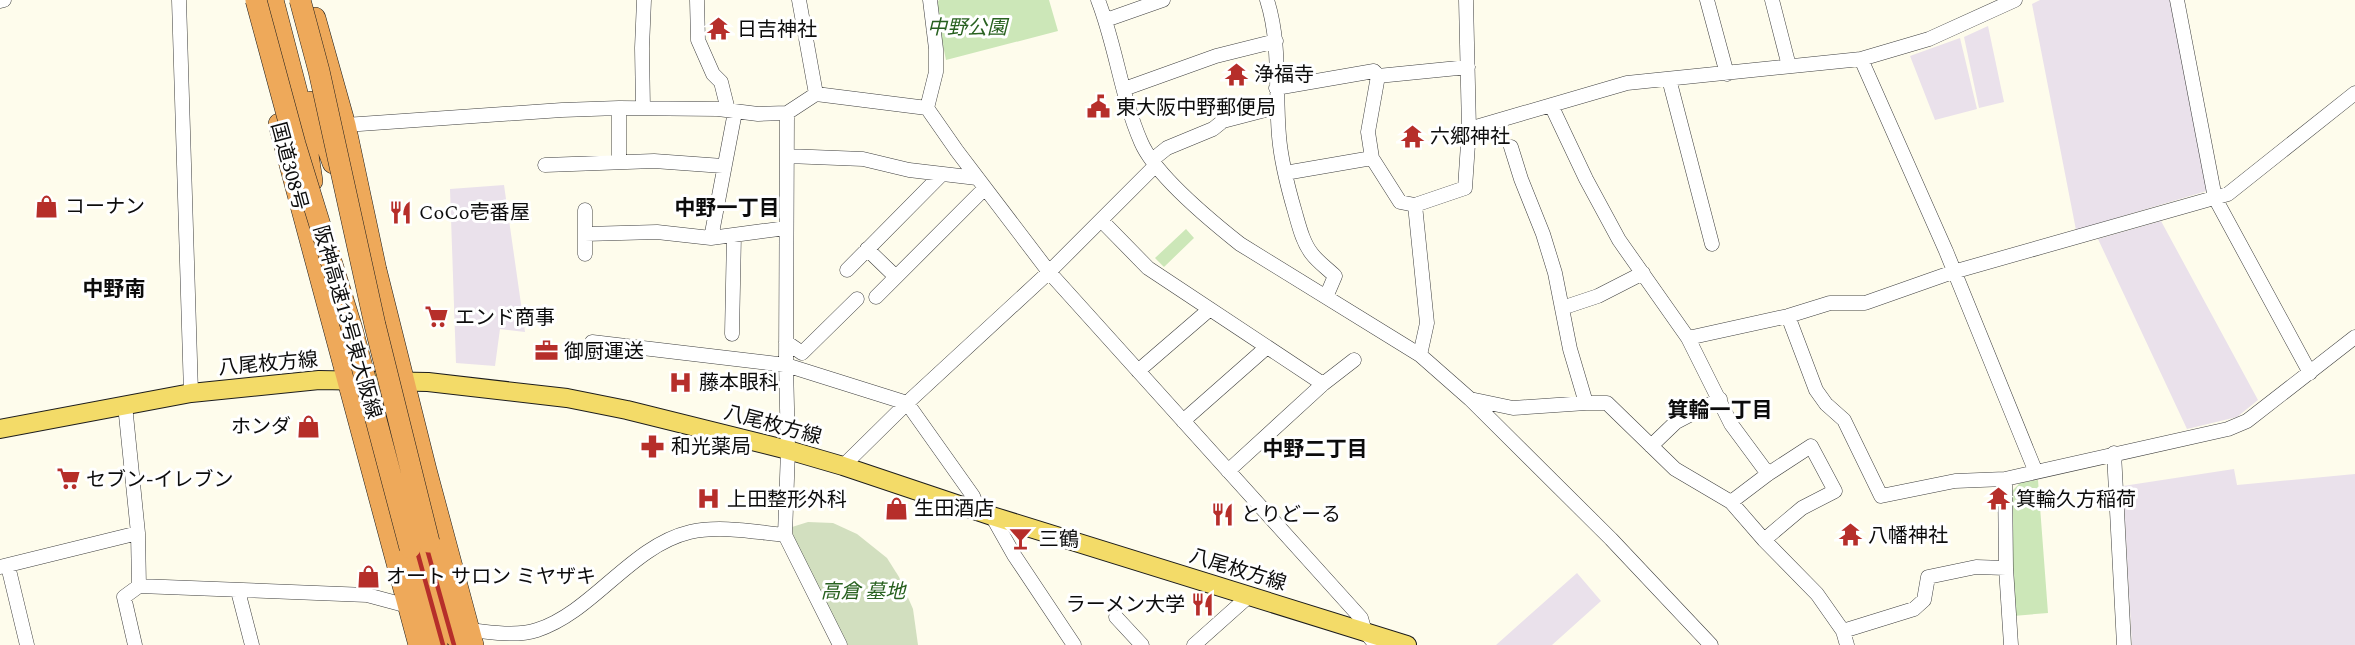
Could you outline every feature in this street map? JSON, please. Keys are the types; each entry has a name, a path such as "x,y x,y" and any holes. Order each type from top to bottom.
{"highway":[{"name":"国道308号","path":"246,0 419,645"},
{"name":"阪神高速13号東大阪線","path":"256,0 295,144 352,329 437,645"},
{"path":"273,0 306,106 376,270"},
{"path":"284,0 306,106 328,309"},
{"name":"阪神高速13号東大阪線","path":"300,0 322,81 375,325 429,542 467,640"},
{"path":"310,0 345,125 376,270 405,380 467,640"}],"main road":[{"name":"八尾枚方線","path":"0,429 191,393 319,380 405,380 567,398 627,410 843,466 1249,596 1370,639 1407,645"}],"street":[{"path":"179,0 191,393"},
{"path":"643,108 644,0"},
{"path":"697,0 698,40 713,74 721,82 732,111 711,238"},
{"path":"799,0 816,94"},
{"path":"927,108 936,72 936,49 930,0"},
{"path":"1098,0 1106,20 1141,142 1153,163 1215,225 1240,244 1420,355 1470,399 1611,539 1711,645"},
{"path":"1106,20 1163,0"},
{"path":"1267,0 1274,22 1276,41 1279,139 1301,233 1311,254 1335,276 1326,297"},
{"path":"1276,88 1374,71 1378,76 1368,132 1372,158 1400,202 1415,205 1465,188 1469,129 1466,0"},
{"path":"1707,0 1727,74"},
{"path":"1772,0 1789,66"},
{"path":"1469,129 1627,83 1861,59 1929,39 2015,0"},
{"path":"2177,0 2215,198 2310,373"},
{"path":"1124,89 1216,56 1276,41"},
{"path":"1861,59 1946,251 2035,470"},
{"path":"1378,76 1468,67"},
{"path":"1669,79 1712,244"},
{"path":"1688,338 1788,316 1830,303 1864,303 1953,272 2228,194 2355,93"},
{"path":"345,125 619,108 732,111 758,114 786,113 816,94 927,108 1049,272 1361,618 1370,639"},
{"path":"1551,105 1586,179 1619,240 1688,338 1731,424 1768,474"},
{"path":"619,108 619,162"},
{"path":"843,466 907,403 1049,272 1101,220 1167,148 1213,129 1222,121 1277,108"},
{"path":"786,113 788,450 785,535 840,645"},
{"path":"1511,147 1521,179 1544,234 1570,349 1586,402"},
{"path":"787,156 863,159 981,183"},
{"path":"1286,173 1372,158"},
{"path":"545,165 654,161 723,166"},
{"path":"847,270 942,174"},
{"path":"876,297 981,183"},
{"path":"1415,205 1427,323 1420,355"},
{"path":"585,210 585,254"},
{"path":"1101,220 1148,268 1323,384"},
{"path":"585,234 657,232 711,238 786,228"},
{"path":"732,334 734,235"},
{"path":"867,249 896,277"},
{"path":"1562,308 1598,296 1643,273"},
{"path":"786,342 802,353 857,299"},
{"path":"1138,371 1210,309"},
{"path":"1788,316 1816,390 1826,404 1844,420 1881,496 1955,481 2005,479 2035,470 2228,429 2247,421 2355,337"},
{"path":"592,342 786,365 907,403 986,513 1074,645"},
{"path":"1183,421 1266,347"},
{"path":"1228,471 1323,384 1354,360"},
{"path":"1470,399 1513,408 1586,402 1607,403 1675,469 1731,502 1764,540 1817,594 1845,638 1914,609 1924,600 1928,577 1976,567 2006,568"},
{"path":"1651,446 1676,423 1720,399"},
{"path":"125,405 138,533 140,586"},
{"path":"1731,502 1811,446 1835,491 1802,508 1764,540"},
{"path":"2114,453 2124,645"},
{"path":"2005,479 2006,568 2011,645"},
{"path":"467,640 537,630 567,614 659,544 690,532 717,529 785,535"},
{"path":"27,645 4,566 138,533"},
{"path":"135,645 124,597 140,586 367,595 408,606"},
{"path":"238,591 252,645"},
{"path":"1194,645 1249,596"},
{"path":"1116,617 1142,645"}],"shaded area":[{"path":"2040,0 2174,0 2210,190 2076,230 2032,4"},
{"path":"1988,26 2004,102 1979,108 1964,37"},
{"path":"1960,38 1977,109 1935,120 1910,56"},
{"name":"御厨運送","path":"504,185 525,332 500,329 495,366 456,363 450,189"},
{"path":"2161,221 2258,400 2237,417 2187,429 2098,239"},
{"path":"2234,469 2237,485 2355,474 2355,645 2132,645 2123,486"},
{"path":"1577,573 1601,601 1552,645 1496,645"}],"green space":[{"name":"中野公園","path":"939,0 1049,0 1058,31 946,60 935,7"},
{"path":"1186,229 1194,238 1164,267 1155,258"},
{"path":"2038,480 2048,613 2013,616 2011,492 2021,482"},
{"name":"高倉 墓地","path":"808,522 833,523 857,534 887,558 899,577 913,609 918,645 848,645 794,541 792,527"}],"railway":[{"path":"402,460 454,645"},
{"path":"393,464 443,645"}],"place":[{"name":"日吉神社","path":"719,29"},
{"name":"浄福寺","path":"1236,74"},
{"name":"東大阪中野郵便局","path":"1098,107"},
{"name":"六郷神社","path":"1412,136"},
{"name":"コーナン","path":"47,206"},
{"name":"CoCo壱番屋","path":"401,212"},
{"name":"エンド商事","path":"437,317"},
{"name":"御厨運送","path":"546,351"},
{"name":"藤本眼科","path":"681,382"},
{"name":"ホンダ","path":"309,426"},
{"name":"和光薬局","path":"653,446"},
{"name":"セブン-イレブン","path":"68,479"},
{"name":"上田整形外科","path":"709,499"},
{"name":"箕輪久方稲荷","path":"1998,499"},
{"name":"生田酒店","path":"896,508"},
{"name":"とりどーる","path":"1223,514"},
{"name":"八幡神社","path":"1850,535"},
{"name":"三鶴","path":"1021,539"},
{"name":"オート サロン ミヤザキ","path":"368,576"},
{"name":"ラーメン大学","path":"1203,604"}],"district":[{"name":"中野一丁目","path":"727,208"},
{"name":"中野南","path":"114,289"},
{"name":"箕輪一丁目","path":"1720,410"},
{"name":"中野二丁目","path":"1315,449"}]}
